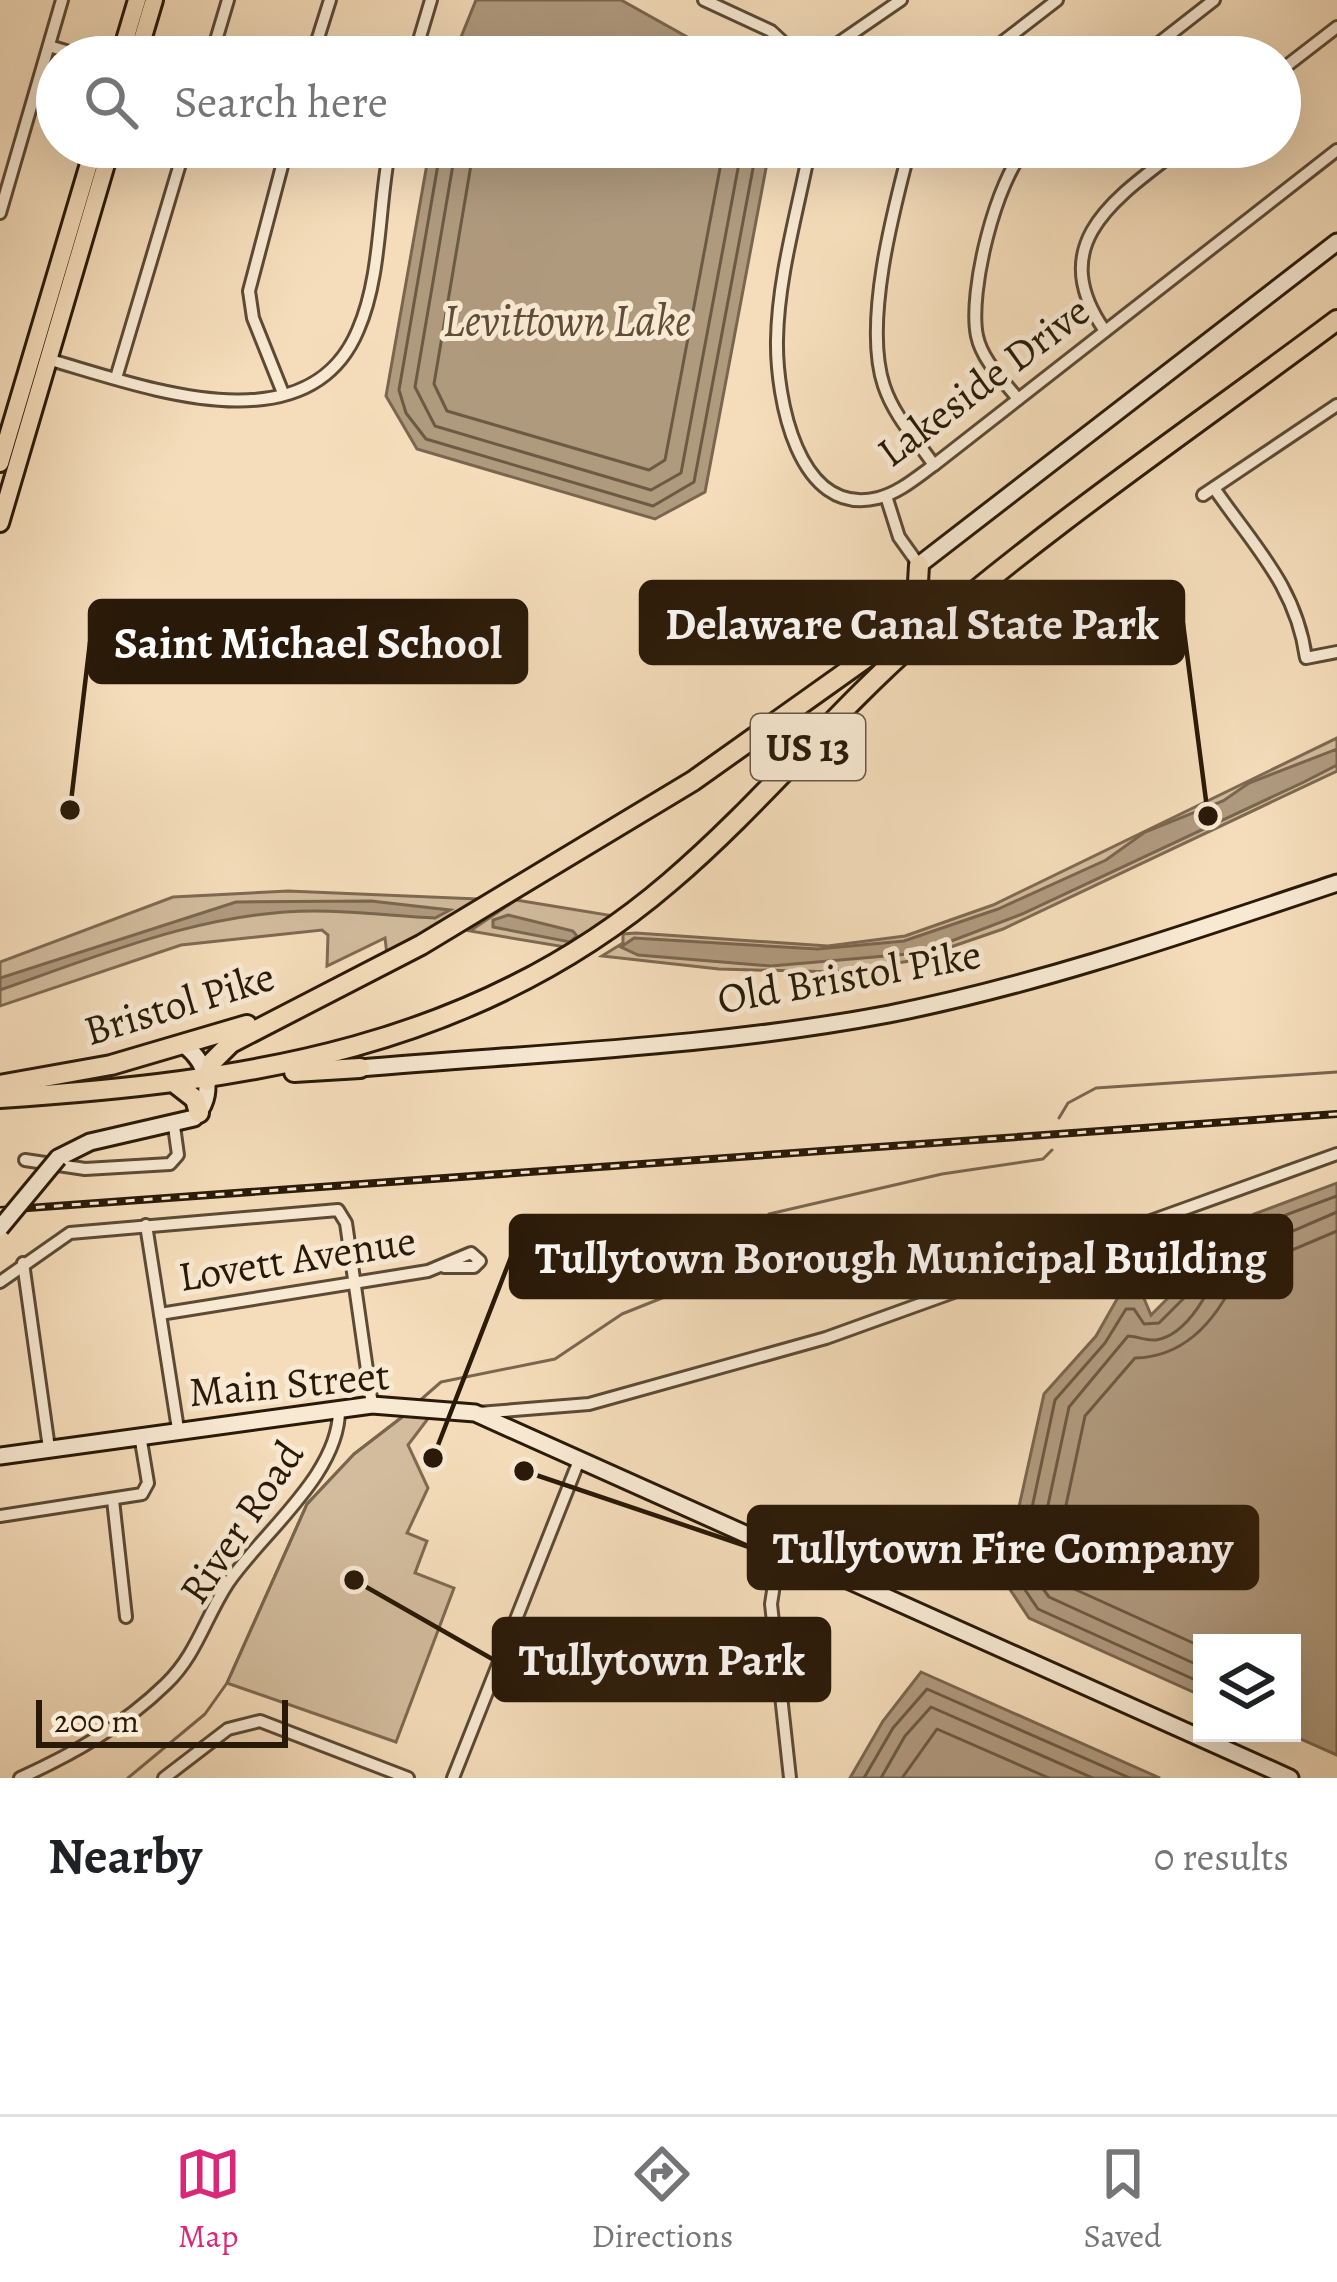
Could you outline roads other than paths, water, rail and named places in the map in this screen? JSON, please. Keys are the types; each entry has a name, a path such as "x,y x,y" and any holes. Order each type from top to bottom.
{"highway":[{"name":"US 13","path":"308,1001 421,945 693,781 889,643 1337,306"},
{"name":"US 13","path":"207,1082 370,1043 452,1016 534,977 604,934 692,862 937,623 1337,320"},
{"path":"889,643 914,608 919,566"},
{"path":"207,1082 212,1062 225,1048 308,1001"},
{"name":"Bristol Pike","path":"0,1085 184,1045 308,1001"},
{"path":"229,1077 360,1068"},
{"name":"Bristol Pike","path":"0,1098 207,1082"},
{"path":"172,1085 191,1094 199,1113"}],"main road":[{"path":"127,36 137,0"},
{"path":"143,36 154,0"},
{"path":"0,523 89,168"},
{"path":"0,463 41,358 104,168"},
{"path":"919,566 1337,242"},
{"name":"Old Bristol Pike","path":"360,1068 770,1032 888,1014 990,989 1337,884"},
{"path":"0,1228 58,1158 90,1142 174,1126 199,1113 207,1082 200,1060 184,1045"},
{"name":"Main Street","path":"0,1456 372,1405 475,1413"},
{"path":"475,1413 1290,1778"}],"street":[{"path":"52,36 62,0"},
{"path":"217,36 228,0"},
{"path":"319,36 330,0"},
{"path":"420,36 431,0"},
{"path":"704,0 775,36"},
{"path":"849,36 901,0"},
{"path":"1010,36 1057,0"},
{"path":"1168,36 1214,0"},
{"path":"1301,55 1337,27"},
{"path":"0,213 36,90"},
{"name":"Lakeside Drive","path":"806,168 778,325 784,400 797,448 820,483 854,499 886,496 934,464 1337,150"},
{"path":"116,378 179,168"},
{"path":"281,168 249,291 253,318 283,393"},
{"path":"41,358 221,404 283,393 325,373 358,330 387,168"},
{"path":"906,168 879,305 878,358 890,403 934,464"},
{"path":"1014,168 1000,191 976,315 981,348 1018,399"},
{"path":"1105,331 1081,292 1089,236 1115,199 1155,168"},
{"path":"1337,405 1209,491 1280,573 1306,658 1337,652"},
{"path":"886,496 899,537 919,566"},
{"path":"25,1160 85,1169 170,1164 178,1155 174,1126"},
{"name":"Main Street","path":"475,1413 589,1404 826,1338 1337,1154"},
{"path":"0,1282 70,1233 329,1208 344,1215 372,1405"},
{"path":"146,1225 178,1429"},
{"path":"23,1263 49,1448"},
{"name":"Lovett Avenue","path":"160,1314 444,1267"},
{"name":"River Road","path":"20,1778 98,1738 182,1667 226,1586 276,1530 329,1450 338,1432 339,1408"},
{"path":"0,1516 142,1494 148,1487 140,1435"},
{"path":"453,1778 580,1458"},
{"path":"113,1500 126,1617"},
{"path":"780,1546 771,1604 790,1778"},
{"path":"164,1778 246,1721 279,1725 408,1778"}],"water":[{"path":"476,0 621,0 685,36 461,36"},
{"name":"Levittown Lake","path":"426,168 766,168 705,492 655,519 417,449 386,396"},
{"path":"1337,749 1337,765 1304,782 1022,914 920,953 771,966 638,955 621,947 634,938 818,949 904,941 998,909 1106,860 1145,832 1223,801 1249,783"},
{"path":"371,901 450,910 435,918 314,911 233,918 154,937 0,990 0,978 236,902"},
{"path":"508,915 573,931 577,936 570,942 493,927 493,920"},
{"path":"1337,1183 1337,1755 1301,1739 1301,1634 1193,1634 1193,1692 1029,1618 1003,1579 1044,1394 1096,1336 1121,1292 1137,1282 1151,1315 1189,1277 1199,1243 1254,1214"},
{"path":"921,1672 1160,1778 850,1778 883,1721"}],"waterway":[{"path":"1059,1118 1068,1103 1096,1088 1337,1072"},
{"path":"417,1403 441,1382 555,1359 622,1314 727,1272 769,1214 942,1174 1043,1159 1052,1150"},
{"path":"128,1778 205,1714 227,1683 307,1504 354,1454 406,1414"}],"railway":[{"path":"0,1210 1337,1114"}],"place":[{"name":"Saint Michael School","path":"70,810"},
{"name":"Delaware Canal State Park","path":"1208,816"},
{"name":"Tullytown Borough Municipal Building","path":"433,1458"},
{"name":"Tullytown Fire Company","path":"524,1471"},
{"name":"Tullytown Park","path":"354,1580"}]}
